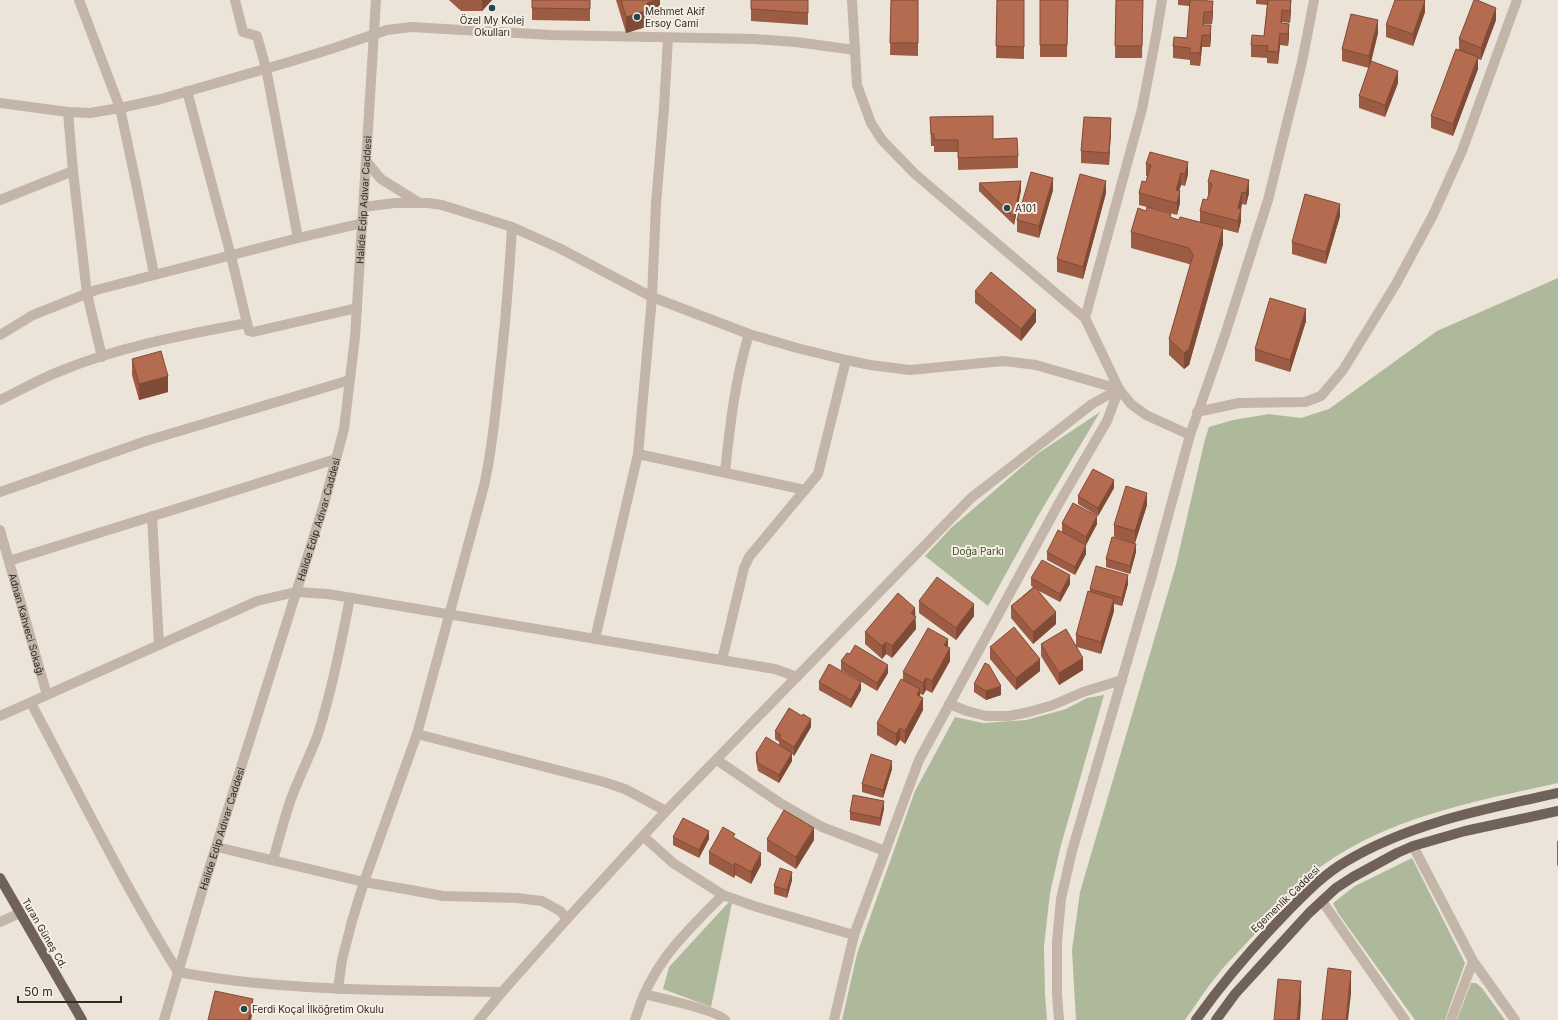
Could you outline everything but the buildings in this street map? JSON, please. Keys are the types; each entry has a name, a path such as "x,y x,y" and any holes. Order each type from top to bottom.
{"main road":[{"name":"Egemenlik Caddesi","path":"1196,1020 1229,974 1264,935 1315,884 1344,862 1371,848 1426,825 1453,817 1558,793"},
{"path":"1216,1020 1235,994 1322,901 1336,888 1353,877 1413,846 1465,831 1558,810"},
{"name":"Turan Güneş Cd.","path":"0,878 82,1020"}],"street":[{"path":"235,0 243,32 257,36 266,68 298,238"},
{"name":"Halide Edip Adıvar Caddesi","path":"164,1020 324,504 344,429 357,308 376,0"},
{"path":"852,0 858,85 863,105 871,123 882,140 920,178 1085,318 1119,389 1131,404 1146,415 1190,435"},
{"path":"1085,318 1142,109 1162,0"},
{"path":"1059,1020 1057,942 1063,888 1085,803 1122,680 1190,435 1225,335 1268,200 1302,62 1314,0"},
{"path":"1197,412 1239,403 1305,402 1321,396 1343,370 1396,284 1433,215 1462,151 1517,0"},
{"path":"82,1 120,108 154,274"},
{"path":"0,103 68,112 90,113 120,108 161,99 374,36 387,30 411,27 551,35 748,39 796,42 855,50"},
{"path":"595,639 638,454 652,297 656,204 668,38"},
{"path":"187,91 231,256 249,331 253,332 357,308"},
{"path":"68,112 72,171 87,294 102,357"},
{"path":"366,161 381,179 418,202"},
{"path":"0,200 72,171"},
{"path":"364,207 394,203 418,202 442,205 512,227 560,248 652,297 749,334 846,360 870,365 910,370 1003,361 1036,365 1119,389"},
{"path":"0,335 34,315 87,294 154,274 363,223"},
{"path":"338,989 342,960 364,882 417,734 489,465 507,308 512,227"},
{"path":"0,400 58,372 131,347 247,323"},
{"path":"725,472 736,383 749,334"},
{"path":"722,660 744,568 749,557 818,474 846,360"},
{"path":"0,492 146,441 350,380"},
{"path":"479,1020 567,919 666,811 971,498 1092,404 1119,389"},
{"path":"834,1020 854,935 919,760 1059,503 1107,421 1119,389"},
{"path":"638,454 804,490"},
{"path":"9,561 336,459"},
{"path":"152,516 159,644"},
{"name":"Adnan Kahveci Sokağı","path":"0,530 47,695"},
{"path":"0,716 257,601 296,592 350,598 450,614 776,669 797,677"},
{"path":"273,860 292,797 308,761 318,732 335,668 350,598"},
{"path":"949,704 986,716 1008,716 1053,705 1083,692 1122,680"},
{"path":"31,702 115,863 152,930 178,972 210,978 315,988 502,992"},
{"path":"417,734 604,782 625,789 666,811"},
{"path":"717,760 780,803 822,826 885,850"},
{"path":"643,836 674,863 723,895 750,905 854,935"},
{"path":"217,846 364,882 443,896 517,898 542,901 560,910 567,919"},
{"path":"1413,846 1473,960 1515,1020"},
{"path":"635,1020 650,979 667,954 723,895"},
{"path":"1322,901 1405,1020"},
{"path":"0,922 20,913"},
{"path":"1451,1020 1473,960"},
{"path":"644,994 712,1012 723,1017 725,1020"}],"green space":[{"path":"1558,278 1558,783 1493,797 1429,815 1367,839 1338,855 1311,874 1223,968 1185,1020 1076,1020 1072,950 1080,892 1176,565 1209,427 1233,420 1269,414 1301,418 1329,409 1437,331"},
{"name":"Doğa Parkı","path":"1100,412 1038,516 988,606 925,556 951,528 1037,454"},
{"path":"1104,695 1061,845 1050,893 1044,946 1047,1020 842,1020 857,954 915,791 955,717 983,723 1026,720 1066,709 1087,698"},
{"path":"1412,858 1465,963 1445,1020 1415,1020 1338,913 1333,903 1355,886"},
{"path":"728,903 732,903 711,1007 663,989 669,967"},
{"path":"1471,983 1476,983 1482,988 1505,1020 1457,1020"}],"place":[{"name":"Özel My Kolej Okulları","path":"492,8"},
{"name":"Mehmet Akif Ersoy Cami","path":"637,17"},
{"name":"A101","path":"1007,208"},
{"name":"Ferdi Koçal İlköğretim Okulu","path":"244,1009"}]}
